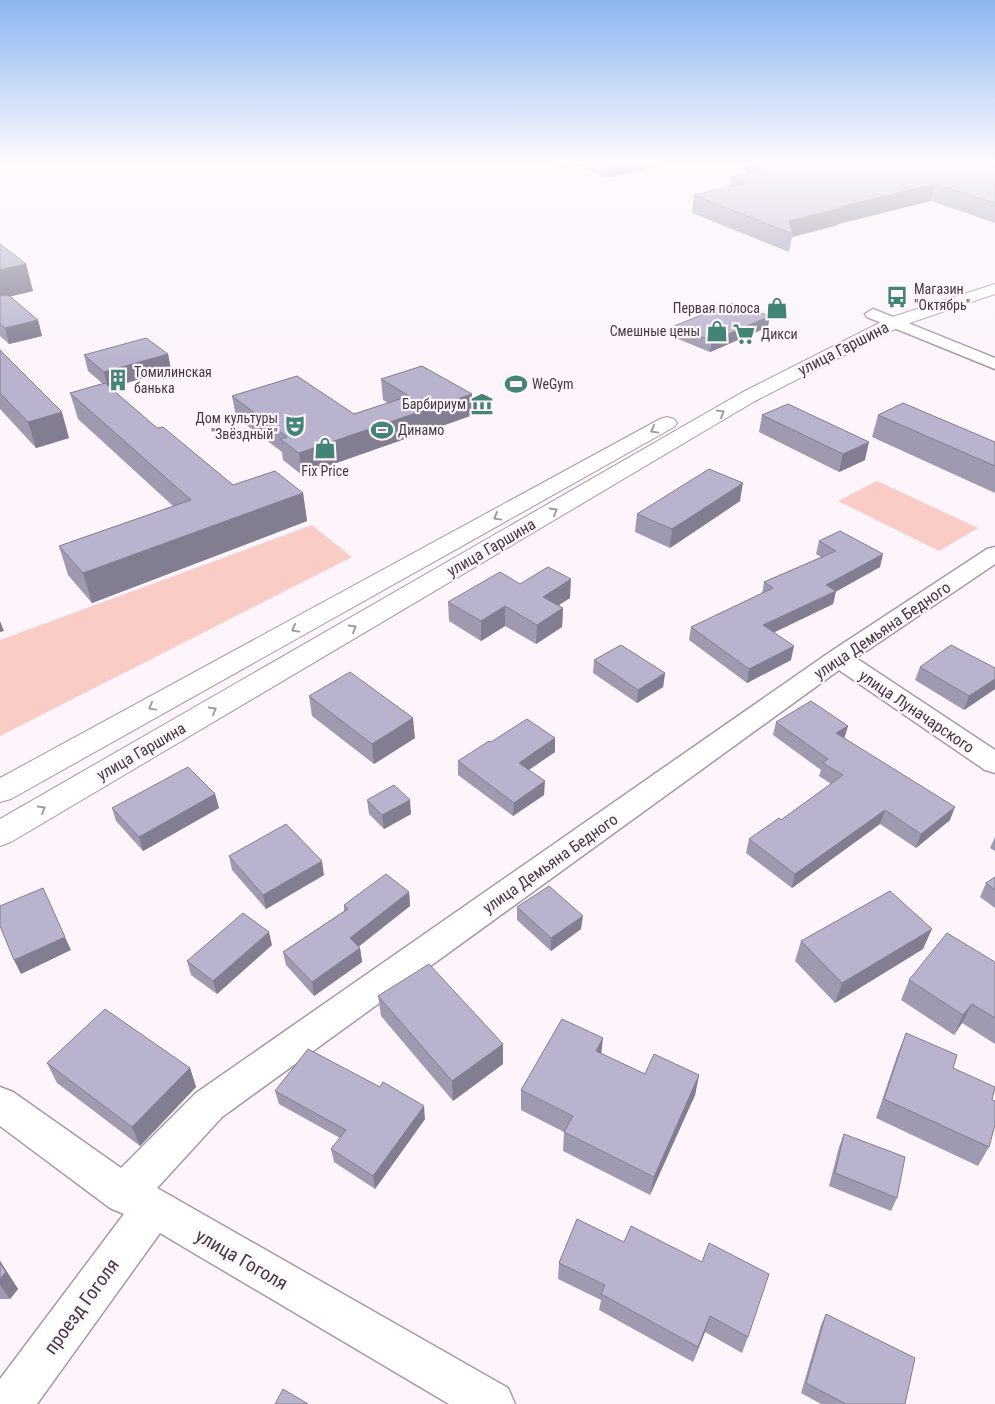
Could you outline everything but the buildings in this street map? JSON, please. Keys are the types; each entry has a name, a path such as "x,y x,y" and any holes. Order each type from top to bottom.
{"main road":[{"name":"улица Гаршина","path":"0,834 884,318 995,275"},
{"name":"улица Гаршина","path":"856,323 884,318 995,289"},
{"name":"улица Гаршина","path":"0,792 805,349"}],"street":[{"path":"884,318 995,364"},
{"name":"улица Демьяна Бедного","path":"139,1201 209,1105 839,658 995,554"},
{"name":"улица Луначарского","path":"839,658 995,763"},
{"name":"улица Гоголя","path":"0,1104 139,1201 492,1404"},
{"name":"проезд Гоголя","path":"9,1404 139,1201"}],"shaded area":[{"path":"877,481 978,528 939,551 838,501"},
{"path":"312,525 352,557 0,736 0,640"}],"place":[{"name":"Магазин \"Октябрь\"","path":"897,297"},
{"name":"Первая полоса","path":"777,308"},
{"name":"Смешные цены","path":"717,331"},
{"name":"Дикси","path":"744,334"},
{"name":"Томилинская банька","path":"118,380"},
{"name":"WeGym","path":"516,384"},
{"name":"Барбириум","path":"482,404"},
{"name":"Дом культуры \"Звёздный\"","path":"295,426"},
{"name":"Динамо","path":"382,430"},
{"name":"Fix Price","path":"325,448"}]}
